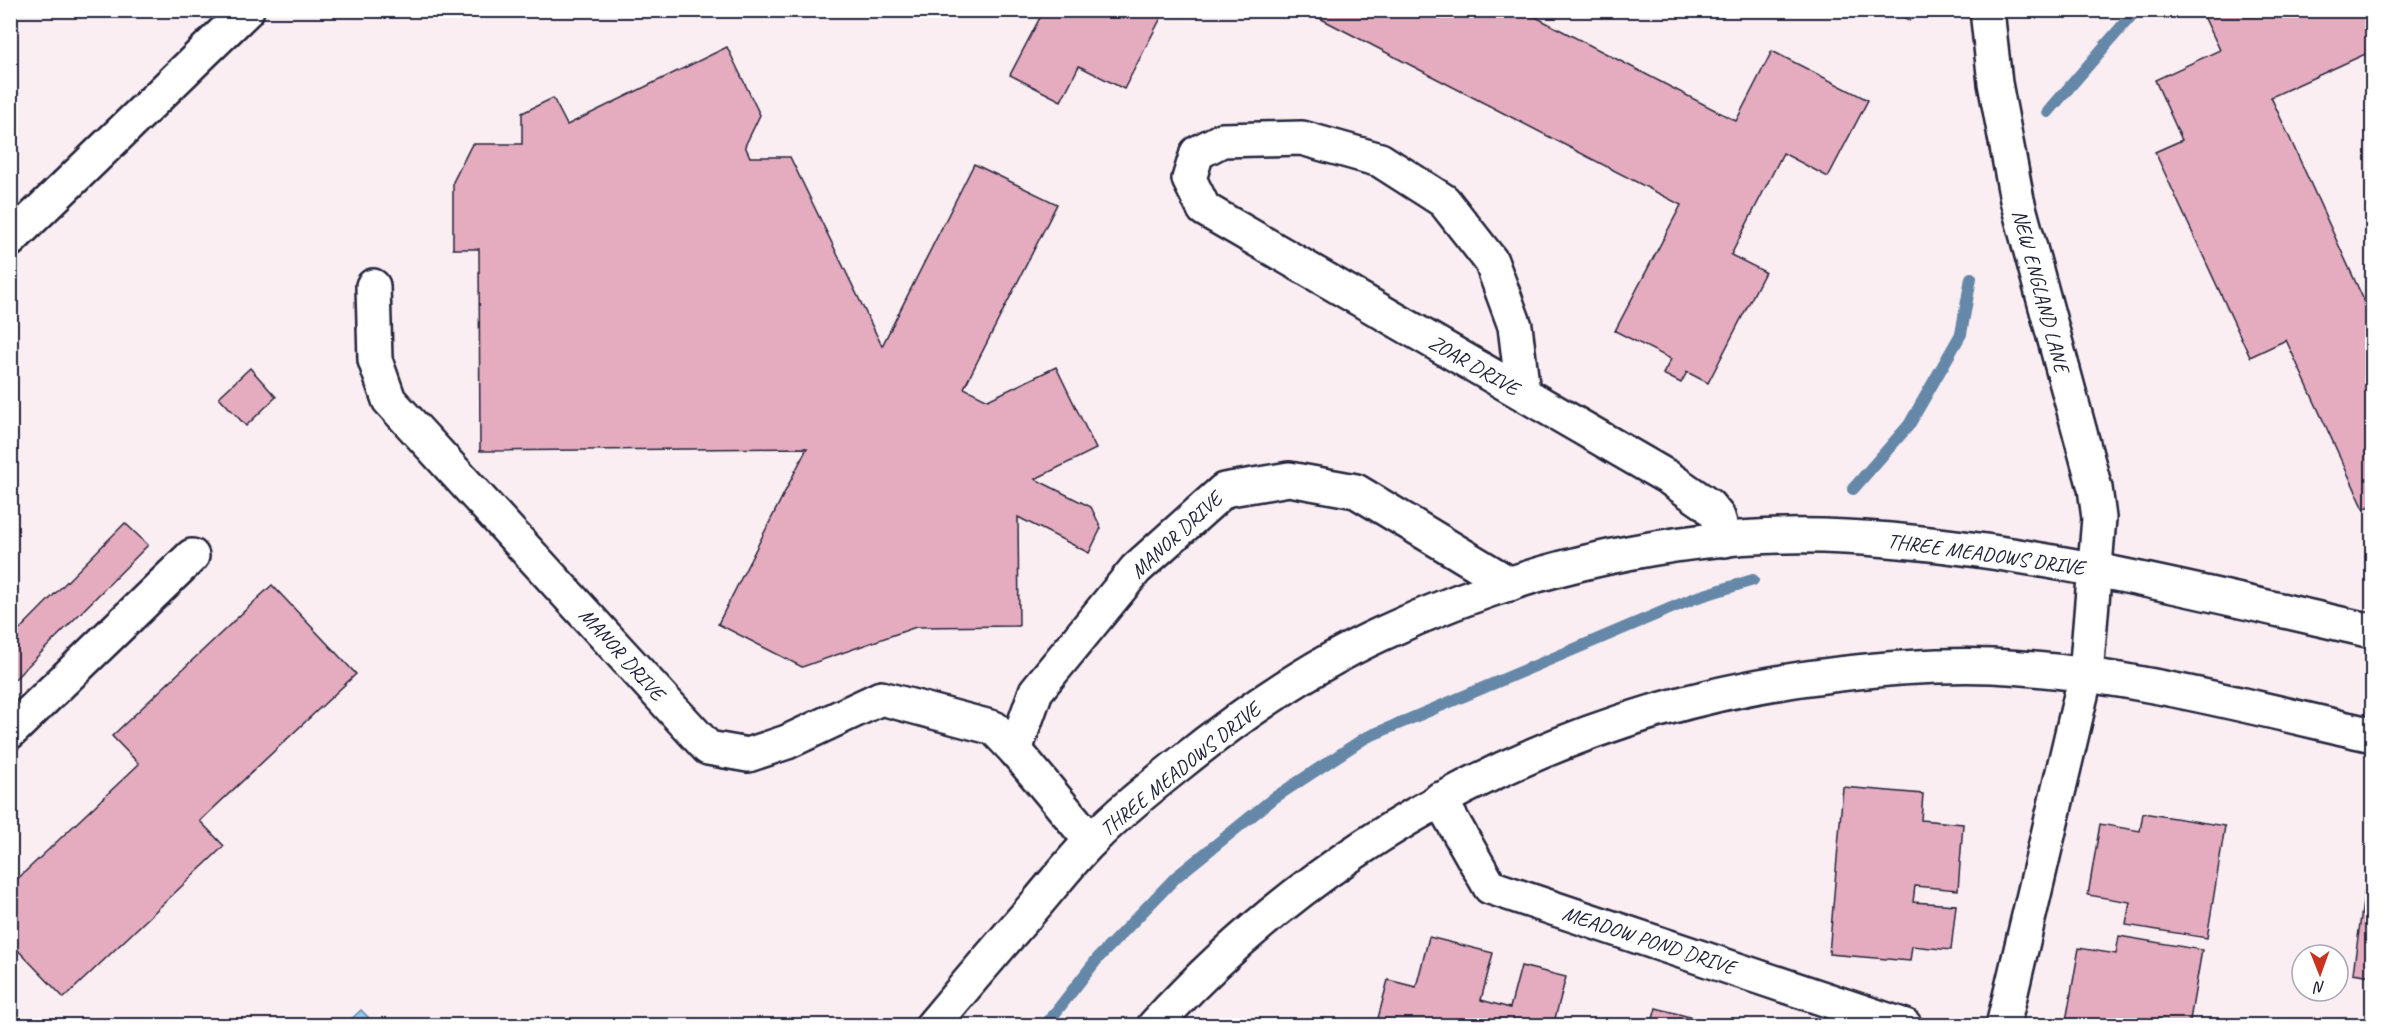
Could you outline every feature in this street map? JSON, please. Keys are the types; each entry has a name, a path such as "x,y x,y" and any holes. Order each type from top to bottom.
{"main road":[{"path":"10,240 248,10"},
{"name":"NEW ENGLAND LANE","path":"1987,10 1995,83 2017,200 2095,488 2099,518 2095,569"},
{"name":"ZOAR DRIVE","path":"1522,393 1515,326 1491,261 1444,201 1380,160 1302,138 1222,140 1197,153 1189,179 1204,209 1522,393 1669,478 1708,505 1718,517 1725,540"},
{"name":"MANOR DRIVE","path":"373,286 375,360 389,400 708,748 748,756 787,742 881,698 994,728 1091,841"},
{"name":"MANOR DRIVE","path":"1015,750 1036,691 1136,569 1224,490 1289,479 1356,491 1510,584"},
{"name":"THREE MEADOWS DRIVE","path":"932,1026 1091,841 1150,788 1221,730 1297,679 1377,635 1461,599 1549,572 1638,552 1725,540 1842,536 1959,546 2095,569 2373,631"},
{"path":"10,732 192,556"},
{"path":"2003,1026 2086,674 2095,569"},
{"path":"1154,1026 1188,988 1275,909 1346,856 1440,800 1527,758 1637,715 1749,687 1784,680 1902,666 1992,666 2086,674 2139,682 2373,735"},
{"name":"MEADOW POND DRIVE","path":"1440,800 1490,887 1905,1026"}],"water":[{"path":"361,1010 376,1025 345,1025"}],"building":[{"path":"1044,10 1165,10 1124,89 1079,66 1061,101 1010,75"},
{"path":"1304,10 1522,10 1736,121 1772,51 1868,100 1828,177 1783,153 1731,255 1765,272 1708,383 1687,372 1681,383 1663,374 1671,359 1615,331 1681,205"},
{"path":"1892,10 1916,10 1910,21"},
{"path":"2201,10 2372,10 2372,51 2271,97 2372,318 2372,505 2364,509 2286,340 2250,357 2155,152 2182,140 2155,80 2220,50"},
{"path":"727,47 760,115 745,146 750,157 790,157 882,346 974,164 1057,204 964,388 988,400 1056,367 1096,449 1035,479 1091,507 1101,528 1089,553 1018,517 1019,626 916,627 802,667 718,624 807,448 480,451 479,249 453,249 453,182 472,144 522,144 522,113 553,98 567,125"},
{"path":"250,368 276,397 246,426 219,397"},
{"path":"125,523 148,545 10,684 10,639"},
{"path":"272,585 356,674 200,821 224,846 64,998 10,942 10,886 139,764 112,736"},
{"path":"1843,787 1923,794 1921,820 1963,824 1958,890 1915,886 1913,902 1956,905 1951,950 1912,946 1910,961 1829,954"},
{"path":"2143,813 2225,826 2207,938 2126,925 2130,902 2088,895 2100,824 2140,831"},
{"path":"2365,888 2372,889 2372,976 2353,973"},
{"path":"2119,936 2202,950 2189,1026 2090,1026 2066,1021 2079,948 2116,954"},
{"path":"1429,937 1493,953 1481,1000 1510,1008 1521,966 1566,977 1553,1026 1376,1026 1388,980 1416,987"},
{"path":"1656,1008 1716,1024 1715,1026 1651,1026"},
{"path":"2361,1018 2372,1019 2372,1026 2360,1026"}],"waterway":[{"path":"2048,112 2136,10"},
{"path":"1853,489 1909,425 1961,334 1971,278"},
{"path":"1045,1026 1098,958 1176,877 1274,798 1365,738 1695,598 1753,580"}]}
